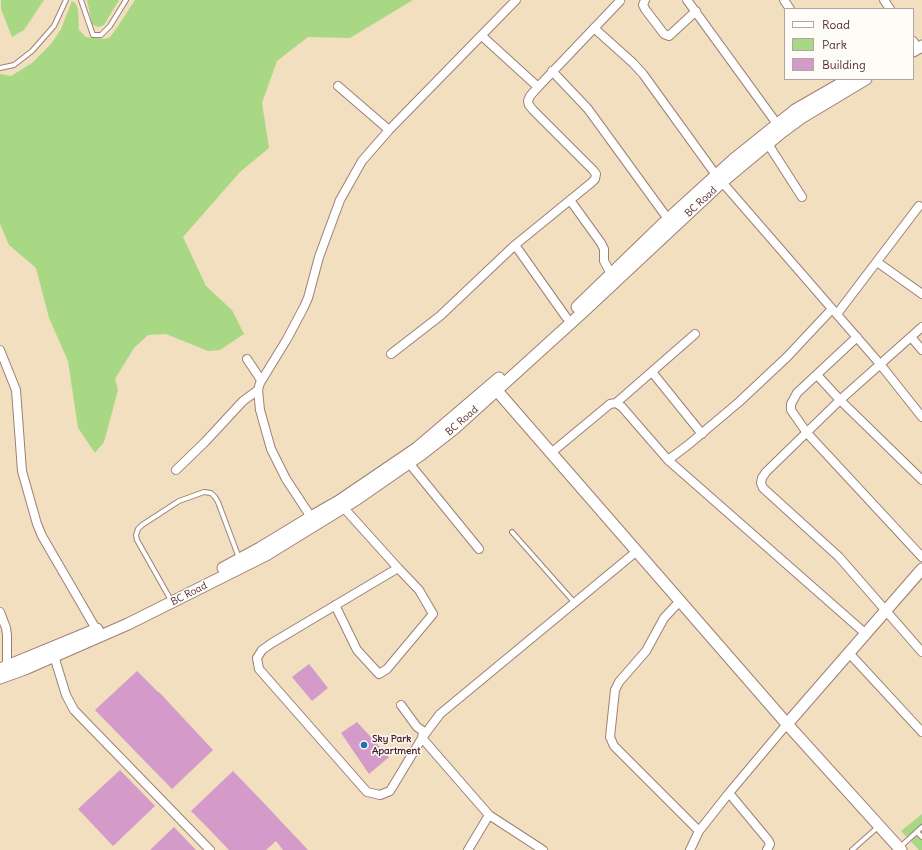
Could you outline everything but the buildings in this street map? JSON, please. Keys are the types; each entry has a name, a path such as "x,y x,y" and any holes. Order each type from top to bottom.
{"street":[{"path":"311,516 286,479 271,449 260,410 258,390 261,380 304,307 319,257 340,200 362,161 389,130 516,0"},
{"path":"391,354 440,316 515,245 595,179 596,174 593,170 529,106 528,101 530,96 552,71 620,0"},
{"path":"645,0 643,5 645,9 664,34 669,36 694,13"},
{"path":"681,0 694,13 780,128"},
{"path":"687,0 694,13"},
{"path":"594,28 644,74 719,179 778,249 880,364 922,418"},
{"path":"482,36 538,87"},
{"path":"552,71 588,109 668,219"},
{"name":"BC Road","path":"170,599 266,555 341,504 417,448 494,387 719,179 768,144 795,110 844,80"},
{"name":"BC Road","path":"4,668 97,633 128,624 260,548 311,516 357,499 409,463 454,429 494,387 668,219 780,128 801,118 864,80"},
{"path":"338,86 389,130"},
{"path":"768,144 802,197"},
{"path":"570,200 602,243 604,249 605,266 611,274"},
{"path":"668,460 702,434 739,402 835,312 878,262 919,206"},
{"path":"515,245 566,317"},
{"path":"878,262 922,294"},
{"path":"922,327 840,400 766,472 761,483 763,488 838,557 922,652"},
{"path":"551,452 610,404 616,403 695,334"},
{"path":"857,337 797,393 791,404 791,410 807,433 922,557"},
{"path":"912,337 922,350"},
{"path":"0,350 16,390 22,471 37,524 42,536 97,633"},
{"path":"247,359 261,380"},
{"path":"652,372 702,434"},
{"path":"817,375 840,400 922,480"},
{"path":"494,387 787,724 900,849"},
{"path":"176,470 205,442 243,401 258,390"},
{"path":"616,403 622,407 668,460 866,634"},
{"path":"409,463 479,549"},
{"path":"335,605 357,650 379,674 387,669 433,614 419,590 341,504"},
{"path":"398,568 272,643 262,650 257,658 260,669 367,792 380,795 390,791 422,738 440,714 637,551"},
{"path":"690,850 699,831 729,793 787,724 921,573"},
{"path":"680,601 664,618 646,651 618,682 615,690 610,737 614,746 699,831"},
{"path":"0,612 7,635 4,668"},
{"name":"BC Road","path":"0,678 54,656 97,633"},
{"path":"849,653 922,732"},
{"path":"54,656 66,695 74,710 210,850"},
{"path":"401,705 417,727 423,731 422,738 489,815 543,850"},
{"path":"729,793 768,840 770,844 767,850"},
{"path":"468,850 489,815"}],"lane":[{"path":"0,68 14,65 32,52 54,26 66,0"},
{"path":"81,0 93,35 101,35 110,26 126,0"},
{"path":"170,599 137,540 136,535 138,529 179,501 204,492 211,493 218,502 240,559"},
{"path":"512,532 574,602"},
{"path":"852,850 879,826"},
{"path":"900,849 922,828"},
{"path":"917,832 922,837"}],"green space":[{"path":"1,0 44,0 24,30 12,37 1,9"},
{"path":"87,0 119,0 104,25 98,27 92,24"},
{"path":"135,0 413,0 350,38 308,37 277,61 262,103 269,148 240,172 183,237 206,286 232,310 244,334 220,350 208,351 166,334 148,335 134,348 115,379 118,390 104,442 95,453 78,428 68,361 49,318 36,268 9,245 0,224 0,74 11,76 32,63 51,44 61,29 72,1 76,4 78,10 79,30 86,37 105,39 110,37"},
{"path":"922,814 922,850 919,850 901,831"}],"place":[{"name":"Sky Park Apartment","path":"364,745"}]}
